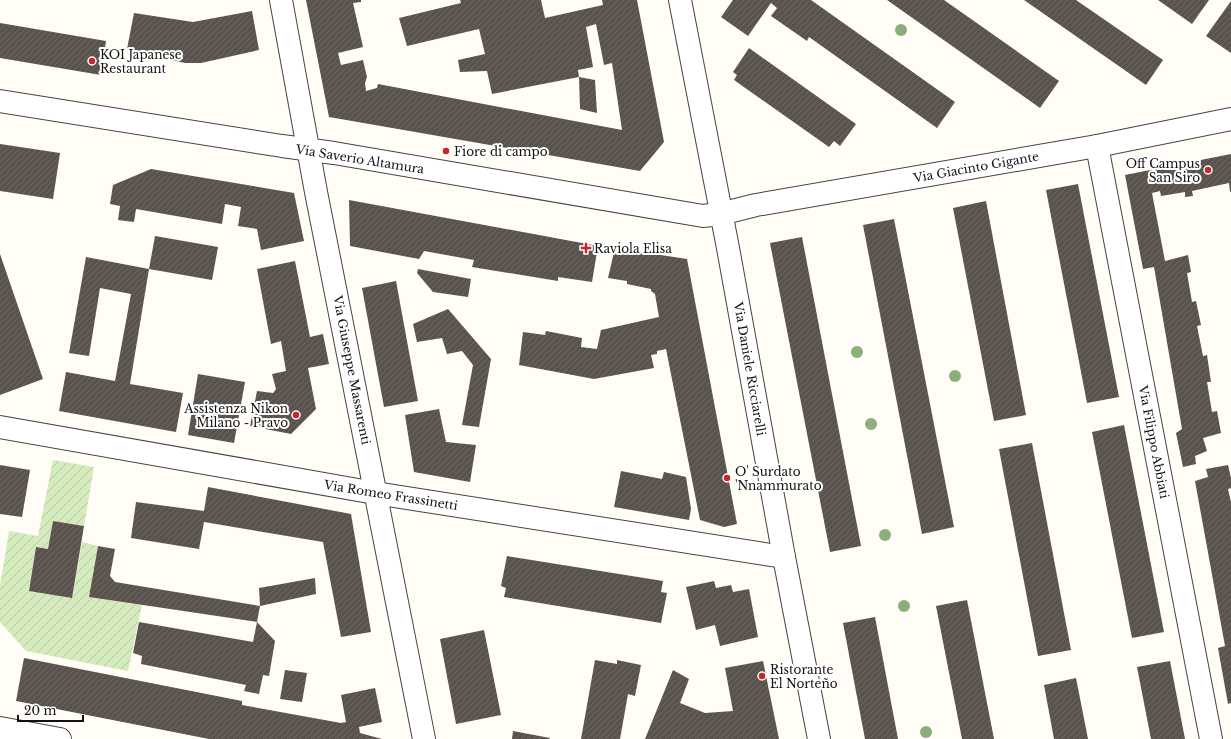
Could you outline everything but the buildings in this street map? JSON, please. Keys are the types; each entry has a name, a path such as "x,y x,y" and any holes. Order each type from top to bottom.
{"street":[{"name":"Via Giuseppe Massarenti","path":"281,0 316,192 424,739"},
{"name":"Via Daniele Ricciarelli","path":"680,0 715,176 720,214 728,248 818,739"},
{"name":"Via Saverio Altamura","path":"0,101 309,149 686,214 703,216 720,214"},
{"name":"Via Giacinto Gigante","path":"720,214 756,205 1098,146 1231,119"},
{"name":"Via Filippo Abbiati","path":"1098,146 1211,739"},
{"name":"Via Romeo Frassinetti","path":"0,427 375,493 784,557"},
{"path":"0,728 60,739"}],"green space":[{"path":"53,460 94,467 84,526 53,521 48,549 36,547 29,590 72,598 82,542 98,546 89,597 142,605 128,671 26,651 0,622 0,585 9,531 38,536"}],"place":[{"name":"KOI Japanese Restaurant","path":"92,61"},
{"name":"Fiore di campo","path":"446,151"},
{"name":"Off Campus San Siro","path":"1208,170"},
{"name":"Raviola Elisa","path":"586,248"},
{"name":"Assistenza Nikon Milano - Pravo","path":"296,415"},
{"name":"O' Surdato 'Nnammurato","path":"727,478"},
{"name":"Ristorante El Norteño","path":"762,676"}]}
